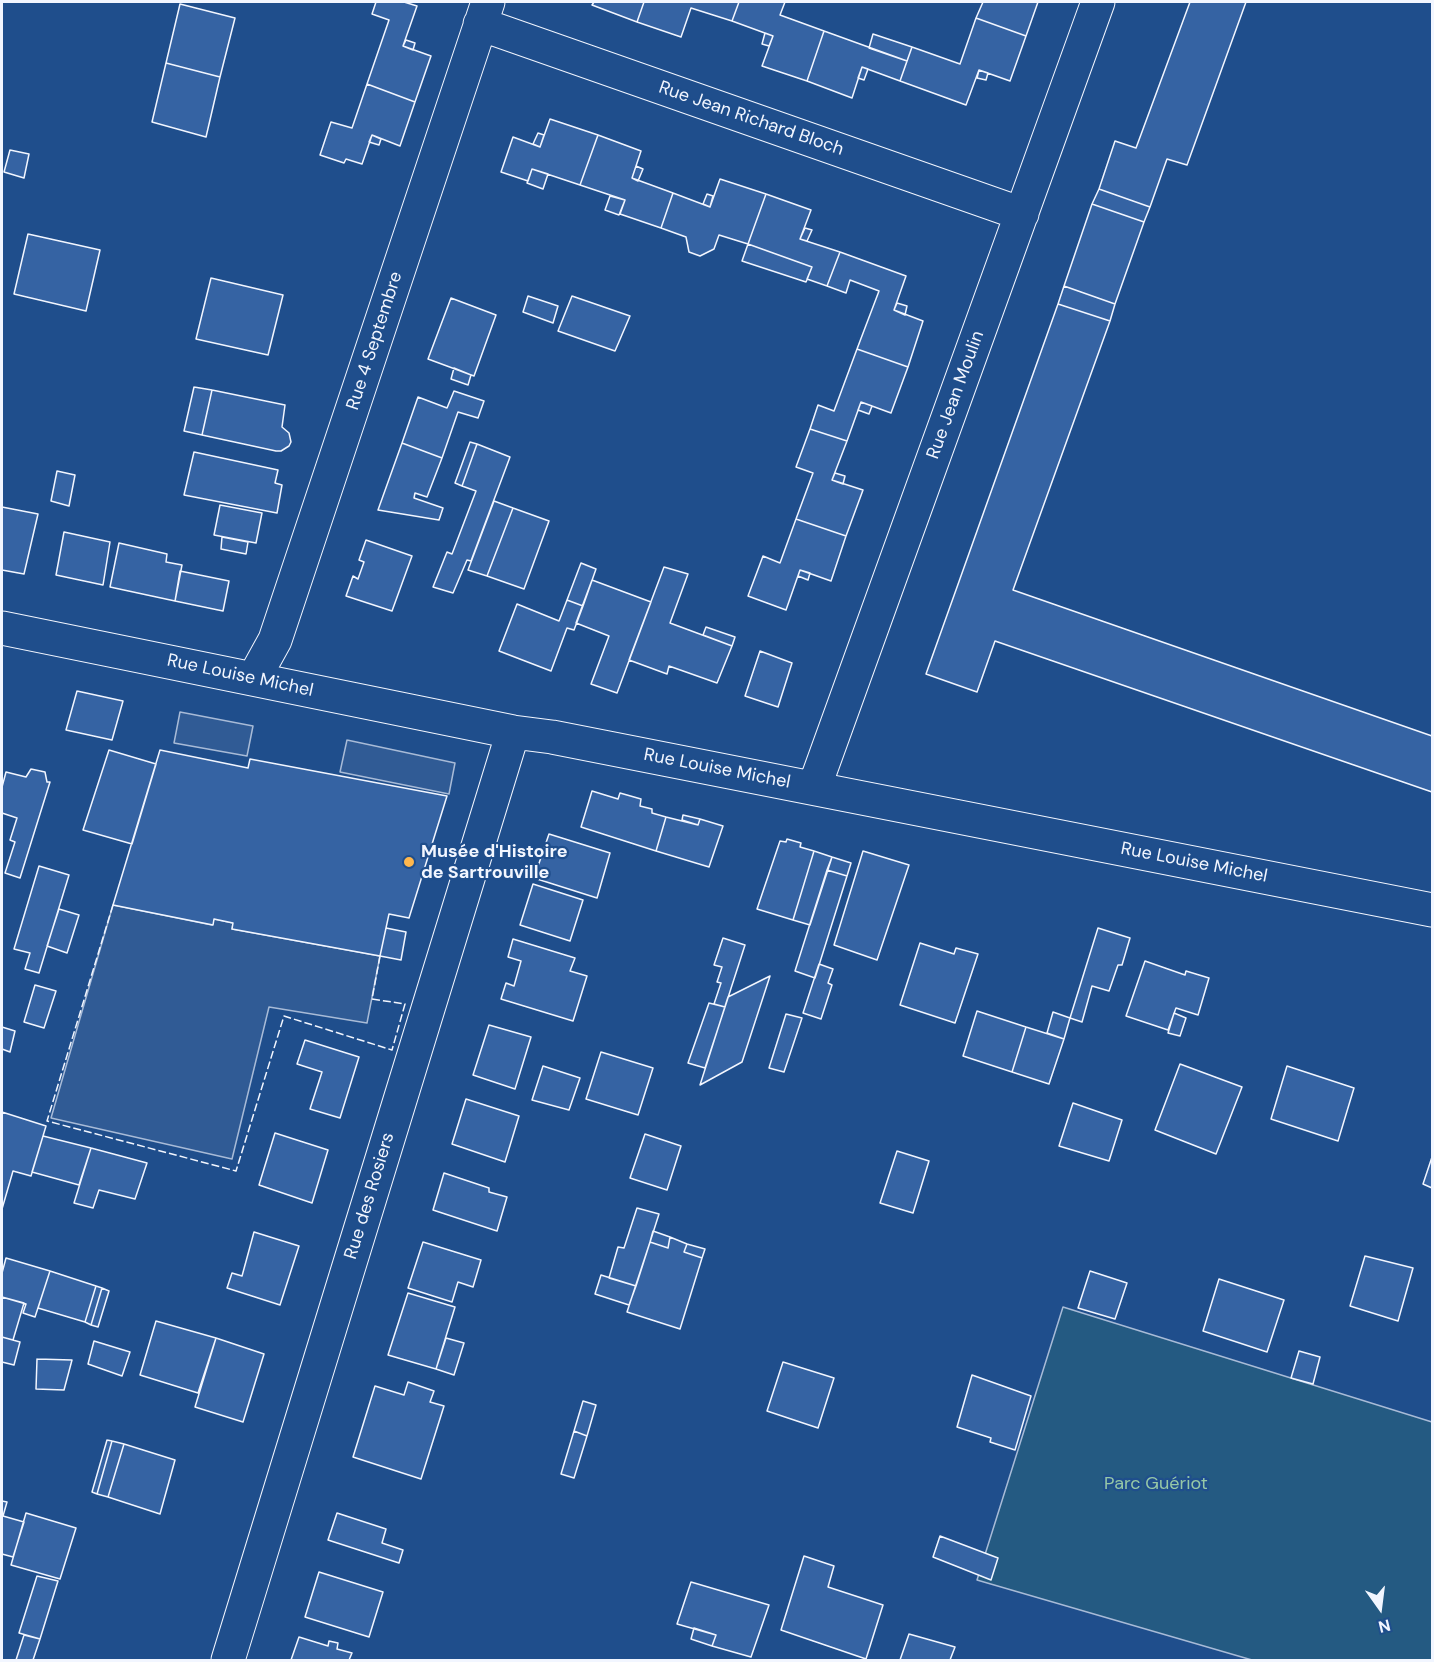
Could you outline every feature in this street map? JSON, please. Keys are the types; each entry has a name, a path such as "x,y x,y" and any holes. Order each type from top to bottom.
{"street":[{"name":"Rue Jean Moulin","path":"814,788 1098,2"},
{"name":"Rue Jean Richard Bloch","path":"484,13 1022,214"},
{"name":"Rue 4 Septembre","path":"254,678 275,640 484,13"},
{"name":"Rue Louise Michel","path":"2,628 513,732 552,737 1432,910"},
{"name":"Rue des Rosiers","path":"228,1660 513,732"}],"green space":[{"name":"Parc Guériot","path":"1063,1307 1432,1422 1432,1660 1252,1660 977,1580"}],"shaded area":[{"path":"180,712 253,726 247,756 174,743"},
{"path":"347,740 455,763 449,794 340,772"},
{"path":"113,905 212,925 214,919 233,923 232,929 380,956 367,1023 269,1007 232,1159 51,1118"}],"building":[{"path":"376,2 404,2 417,6 403,46 431,56 415,102 367,84 389,20 372,14"},
{"path":"594,2 644,2 637,22 592,5"},
{"path":"644,2 739,2 732,21 691,8 681,37 637,22"},
{"path":"739,2 785,2 780,15 824,31 807,81 762,66 773,36 732,21"},
{"path":"983,2 1038,2 1026,36 976,18"},
{"path":"1190,2 1246,2 1187,165 1167,159 1150,207 1099,189 1115,141 1136,148"},
{"path":"180,4 235,18 220,77 166,63"},
{"path":"976,18 1026,36 1010,81 979,70 966,105 900,81 912,47 960,64"},
{"path":"824,31 907,61 900,81 862,67 852,98 807,81"},
{"path":"765,33 773,36 769,46 762,44"},
{"path":"873,34 912,47 907,61 869,48"},
{"path":"406,40 415,43 413,50 403,46"},
{"path":"166,63 220,77 206,137 152,122"},
{"path":"862,67 868,69 864,80 858,78"},
{"path":"979,70 988,73 986,80 977,78"},
{"path":"367,84 415,102 400,146 372,135 362,164 346,159 344,163 320,155 331,122 352,128"},
{"path":"550,119 598,135 580,185 532,169 528,181 501,172 513,137 540,147"},
{"path":"538,133 544,135 540,147 533,144"},
{"path":"372,135 381,139 379,145 369,142"},
{"path":"598,135 641,151 632,178 673,193 661,228 620,214 625,200 580,185"},
{"path":"10,150 29,154 24,178 4,172"},
{"path":"636,166 643,169 638,181 632,178"},
{"path":"532,169 548,174 543,189 527,183"},
{"path":"720,179 766,194 748,244 719,235 714,249 700,256 689,252 686,237 661,228 673,193 710,207"},
{"path":"1099,189 1150,207 1144,222 1092,204"},
{"path":"707,194 713,196 710,207 703,204"},
{"path":"766,194 811,210 800,239 840,252 827,286 807,279 812,267 748,244"},
{"path":"610,196 625,200 619,215 605,210"},
{"path":"1092,204 1144,222 1115,304 1064,286"},
{"path":"805,228 812,230 807,241 800,239"},
{"path":"28,234 100,250 86,311 14,294"},
{"path":"748,244 812,267 806,282 742,261"},
{"path":"840,252 906,276 894,310 923,321 908,367 857,349 879,291 850,280 846,293 827,286"},
{"path":"211,278 283,295 268,355 196,339"},
{"path":"1064,286 1115,304 1110,321 1058,304"},
{"path":"528,296 558,306 553,323 523,312"},
{"path":"572,296 630,316 615,351 558,331"},
{"path":"451,298 496,315 474,376 428,359"},
{"path":"897,303 907,306 905,315 894,310"},
{"path":"1058,304 1110,321 1013,590 1432,736 1432,792 995,641 977,692 926,674"},
{"path":"857,349 908,367 891,413 861,402 847,441 810,429 818,405 834,411"},
{"path":"454,368 471,375 468,385 451,379"},
{"path":"194,387 212,390 202,435 184,431"},
{"path":"212,390 285,405 282,427 289,433 291,442 289,446 276,451 202,435"},
{"path":"454,391 484,401 478,418 458,412 442,458 402,443 418,397 447,408"},
{"path":"861,402 872,406 869,414 858,410"},
{"path":"810,429 847,441 832,480 863,490 846,536 796,519 813,473 796,467"},
{"path":"470,442 477,444 462,486 455,483"},
{"path":"402,443 442,458 427,497 415,493 414,498 443,508 439,520 378,510"},
{"path":"477,444 510,457 471,561 467,560 453,593 433,587 447,552 452,554 476,491 462,486"},
{"path":"194,452 278,470 275,483 282,485 277,513 184,495"},
{"path":"57,471 75,475 69,506 51,501"},
{"path":"835,473 845,476 843,484 832,480"},
{"path":"494,501 513,508 487,576 468,570"},
{"path":"220,505 262,513 256,543 214,535"},
{"path":"2,507 38,514 24,574 2,570"},
{"path":"513,508 549,521 524,589 487,576"},
{"path":"796,519 846,536 831,581 800,570 786,610 748,596 763,556 780,563"},
{"path":"64,532 110,542 103,585 56,575"},
{"path":"222,537 248,542 246,554 221,549"},
{"path":"366,540 412,556 392,611 346,596 353,576 358,579 364,562 359,560"},
{"path":"119,543 167,554 166,562 182,565 175,601 110,587"},
{"path":"581,563 596,569 583,606 567,600"},
{"path":"664,567 688,574 670,623 732,646 717,683 669,666 667,674 629,660"},
{"path":"800,570 810,573 808,580 798,576"},
{"path":"180,571 229,581 223,611 175,601"},
{"path":"592,580 651,602 617,693 591,684 609,636 576,623"},
{"path":"567,600 583,606 574,630 567,628 551,671 499,651 517,604 559,621"},
{"path":"706,627 735,637 732,646 703,635"},
{"path":"760,651 792,663 778,707 745,696"},
{"path":"77,691 123,701 112,740 66,730"},
{"path":"109,750 156,764 132,844 83,830"},
{"path":"160,750 248,768 250,759 447,796 409,918 389,914 380,956 232,929 233,923 214,919 213,925 113,905"},
{"path":"31,769 45,772 47,782 50,782 20,878 5,873 15,842 10,840 17,818 2,813 2,787 6,772 26,777"},
{"path":"592,791 618,799 620,793 641,799 640,806 652,809 652,813 666,817 656,851 581,827"},
{"path":"683,815 700,819 698,825 682,820"},
{"path":"666,817 698,825 700,819 723,826 709,867 656,851"},
{"path":"549,834 610,853 597,898 534,878"},
{"path":"787,839 801,843 800,847 814,851 793,920 757,909 780,841 786,842"},
{"path":"814,851 832,857 810,925 793,920"},
{"path":"863,851 909,865 877,960 834,945"},
{"path":"832,857 851,863 847,876 827,870"},
{"path":"39,866 69,875 39,973 25,969 30,953 14,949"},
{"path":"827,870 847,876 815,978 795,971"},
{"path":"533,884 583,900 570,941 520,925"},
{"path":"59,909 79,915 67,953 47,946"},
{"path":"386,928 406,932 401,960 380,956"},
{"path":"1098,928 1130,938 1122,965 1118,965 1109,991 1092,986 1082,1022 1070,1018"},
{"path":"723,938 745,945 725,1007 714,1004 721,983 717,982 722,967 714,965"},
{"path":"513,939 575,958 570,971 587,976 573,1021 501,999 506,983 514,986 521,961 508,957"},
{"path":"920,943 954,954 956,948 978,954 955,1023 900,1005"},
{"path":"1145,961 1185,975 1186,971 1209,978 1198,1015 1176,1008 1168,1030 1126,1016"},
{"path":"819,964 833,969 828,983 832,985 821,1019 803,1013"},
{"path":"770,976 742,1062 700,1085 728,997"},
{"path":"35,985 56,991 44,1028 24,1022"},
{"path":"709,1003 725,1007 705,1068 688,1063"},
{"path":"977,1011 1026,1027 1012,1072 963,1056"},
{"path":"1053,1012 1070,1018 1064,1039 1047,1033"},
{"path":"1174,1013 1186,1018 1180,1036 1168,1033"},
{"path":"786,1014 802,1018 784,1072 769,1068"},
{"path":"489,1025 531,1037 515,1089 473,1075"},
{"path":"2,1027 15,1031 10,1052 2,1049"},
{"path":"1026,1027 1064,1039 1049,1084 1012,1072"},
{"path":"305,1040 359,1057 340,1118 310,1109 322,1072 297,1064"},
{"path":"601,1052 653,1068 638,1115 586,1099"},
{"path":"1180,1064 1242,1087 1216,1154 1155,1130"},
{"path":"543,1066 580,1078 569,1110 532,1100"},
{"path":"1287,1066 1354,1088 1338,1141 1271,1119"},
{"path":"466,1099 519,1116 505,1162 452,1144"},
{"path":"1073,1103 1122,1120 1109,1161 1059,1146"},
{"path":"2,1112 46,1126 31,1176 13,1171 2,1209"},
{"path":"275,1133 328,1150 312,1203 259,1185"},
{"path":"645,1134 681,1146 667,1190 630,1178"},
{"path":"43,1136 91,1148 79,1185 32,1172"},
{"path":"91,1148 147,1163 135,1199 99,1190 93,1208 74,1203"},
{"path":"897,1151 929,1161 913,1213 880,1203"},
{"path":"1432,1157 1432,1188 1423,1184"},
{"path":"444,1173 489,1188 489,1192 507,1197 497,1231 433,1210"},
{"path":"637,1208 659,1214 636,1286 609,1278 618,1247 624,1248"},
{"path":"653,1231 670,1237 668,1248 650,1242"},
{"path":"254,1232 299,1246 280,1305 227,1288 232,1273 242,1276"},
{"path":"670,1237 687,1244 684,1252 702,1258 680,1329 627,1312 650,1242 668,1248"},
{"path":"423,1242 481,1260 473,1287 458,1282 452,1302 408,1288"},
{"path":"687,1244 705,1249 702,1258 684,1252"},
{"path":"1365,1256 1413,1268 1398,1321 1350,1306"},
{"path":"6,1258 50,1271 35,1317 23,1313 26,1304 2,1297 2,1273"},
{"path":"50,1271 96,1286 85,1322 38,1308"},
{"path":"1090,1271 1127,1283 1115,1319 1078,1308"},
{"path":"601,1275 636,1286 629,1305 595,1294"},
{"path":"1219,1279 1284,1300 1267,1352 1203,1331"},
{"path":"96,1286 102,1288 91,1325 85,1322"},
{"path":"102,1288 109,1291 98,1327 91,1325"},
{"path":"408,1293 455,1307 436,1369 388,1355"},
{"path":"2,1297 24,1303 13,1340 2,1337"},
{"path":"156,1321 216,1338 198,1393 140,1375"},
{"path":"2,1337 20,1342 14,1365 2,1362"},
{"path":"216,1338 264,1354 243,1422 195,1407"},
{"path":"446,1338 464,1343 454,1375 436,1369"},
{"path":"94,1341 130,1352 122,1376 88,1364"},
{"path":"1299,1351 1320,1357 1313,1384 1291,1378"},
{"path":"37,1359 72,1360 64,1390 36,1389"},
{"path":"783,1362 834,1378 818,1428 767,1411"},
{"path":"972,1375 1031,1396 1015,1450 990,1442 991,1438 957,1427"},
{"path":"408,1382 434,1391 430,1402 444,1406 421,1479 353,1457 375,1386 404,1395"},
{"path":"583,1401 596,1405 587,1436 574,1431"},
{"path":"574,1431 587,1436 574,1478 561,1474"},
{"path":"107,1440 112,1441 97,1494 92,1492"},
{"path":"112,1441 124,1444 108,1497 97,1494"},
{"path":"124,1444 175,1460 160,1514 108,1497"},
{"path":"2,1501 7,1502 3,1516 24,1522 13,1557 2,1554"},
{"path":"26,1513 76,1528 60,1579 11,1565"},
{"path":"337,1513 386,1529 382,1543 403,1550 399,1563 328,1540"},
{"path":"940,1536 998,1558 991,1580 933,1557"},
{"path":"804,1556 834,1566 828,1587 883,1605 866,1659 781,1630"},
{"path":"319,1572 383,1592 369,1637 305,1617"},
{"path":"37,1576 58,1581 40,1639 19,1633"},
{"path":"691,1582 769,1605 751,1657 712,1646 716,1635 677,1624"},
{"path":"694,1628 716,1635 712,1646 691,1639"},
{"path":"909,1634 955,1647 950,1660 900,1660"},
{"path":"24,1635 40,1639 33,1660 16,1660"},
{"path":"299,1637 328,1646 329,1641 338,1643 337,1649 352,1653 349,1660 291,1660"}],"fence":[{"path":"113,905 47,1121 236,1171 284,1016 392,1050 405,1004 372,999 380,956"}],"place":[{"name":"Musée d'Histoire de Sartrouville","path":"409,862"}]}
